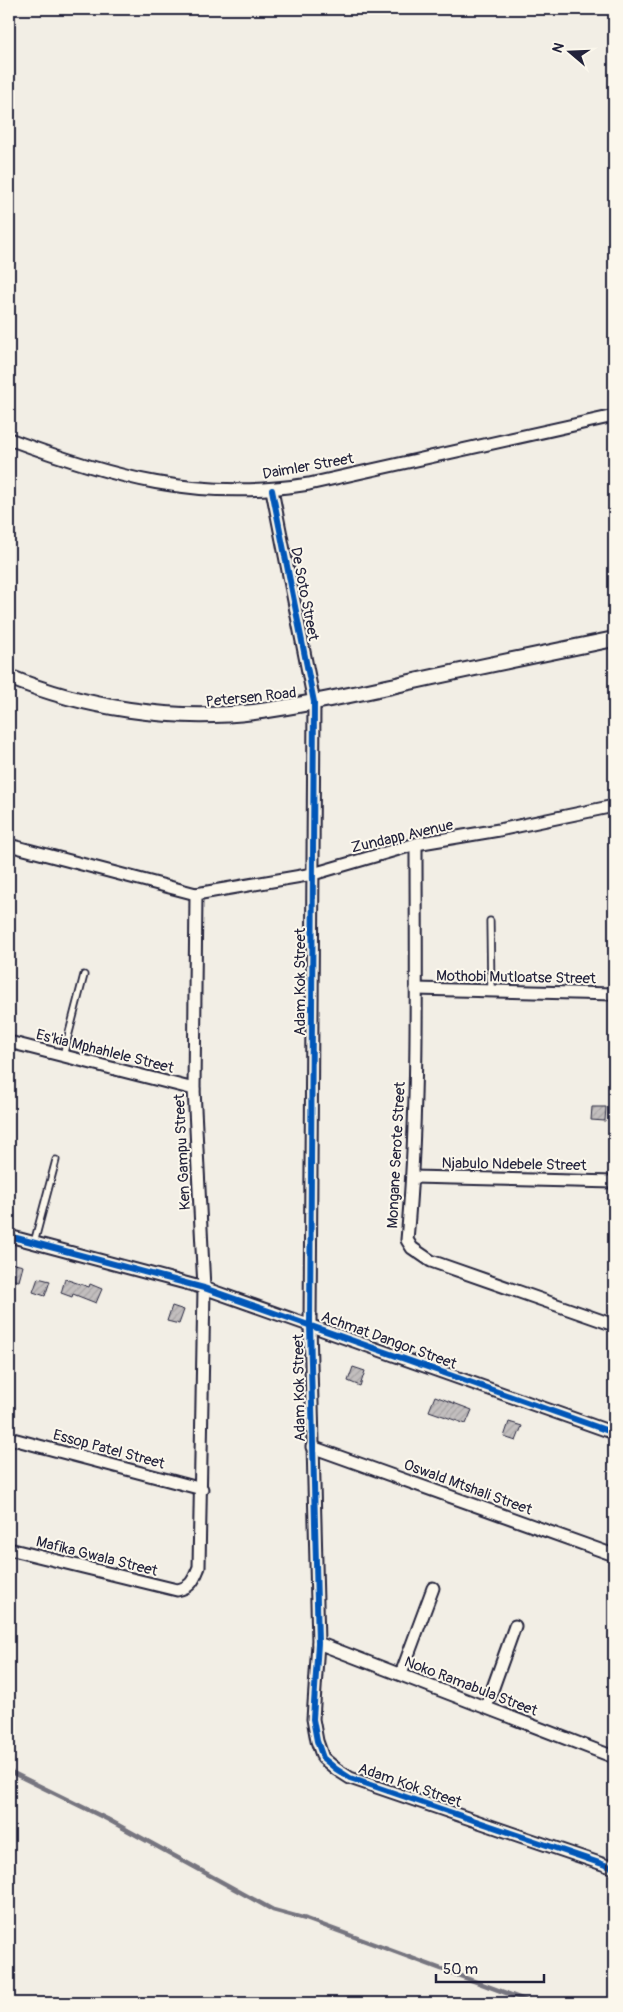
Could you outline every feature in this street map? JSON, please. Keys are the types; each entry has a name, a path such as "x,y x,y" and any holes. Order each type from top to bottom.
{"street":[{"name":"Daimler Street","path":"9,439 115,474 157,484 198,490 272,490 309,484 614,416"},
{"name":"De Soto Street","path":"272,490 314,702"},
{"name":"Petersen Road","path":"9,677 96,703 162,713 253,712 314,702 614,639"},
{"name":"Adam Kok Street","path":"314,702 310,1324 318,1642 313,1719 317,1741 324,1758 350,1778 614,1868"},
{"name":"Zundapp Avenue","path":"196,894 313,874 416,844 499,830 614,806"},
{"name":"Mongane Serote Street","path":"416,844 413,1177 407,1240 412,1248 431,1261 614,1324"},
{"path":"9,845 196,894"},
{"name":"Ken Gampu Street","path":"177,1590 187,1588 193,1581 199,1567 202,1489 204,1288 194,1089 196,894"},
{"name":"Mothobi Mutloatse Street","path":"416,989 614,994"},
{"name":"Es'kia Mphahlele Street","path":"9,1042 194,1089"},
{"name":"Njabulo Ndebele Street","path":"413,1177 614,1182"},
{"name":"Achmat Dangor Street","path":"9,1236 204,1288 614,1433"},
{"name":"Essop Patel Street","path":"9,1438 202,1489"},
{"name":"Oswald Mtshali Street","path":"312,1447 614,1555"},
{"name":"Mafika Gwala Street","path":"9,1549 177,1590"},
{"path":"401,1674 433,1588"},
{"path":"486,1707 514,1626"},
{"name":"Noko Ramabula Street","path":"318,1642 614,1757"}],"lane":[{"path":"490,921 490,991"},
{"path":"63,1056 84,975"},
{"path":"34,1243 56,1160"}],"building":[{"path":"592,1107 606,1107 605,1121 591,1120"},
{"path":"11,1263 23,1266 19,1281 9,1279"},
{"path":"38,1278 50,1281 45,1296 33,1292"},
{"path":"65,1279 89,1287 90,1284 102,1289 96,1303 73,1294 72,1297 61,1293"},
{"path":"172,1306 184,1310 179,1324 167,1321"},
{"path":"353,1367 365,1371 360,1386 348,1381"},
{"path":"435,1396 472,1410 466,1424 429,1411"},
{"path":"509,1422 522,1426 516,1441 504,1437"}],"waterway":[{"path":"9,1771 107,1819 273,1910 306,1919 533,2003"}],"cycle path":[{"path":"272,490 314,702 310,1324 318,1643 313,1719 317,1741 323,1758 350,1778 614,1868"},
{"path":"9,1236 204,1288 614,1433"}]}
